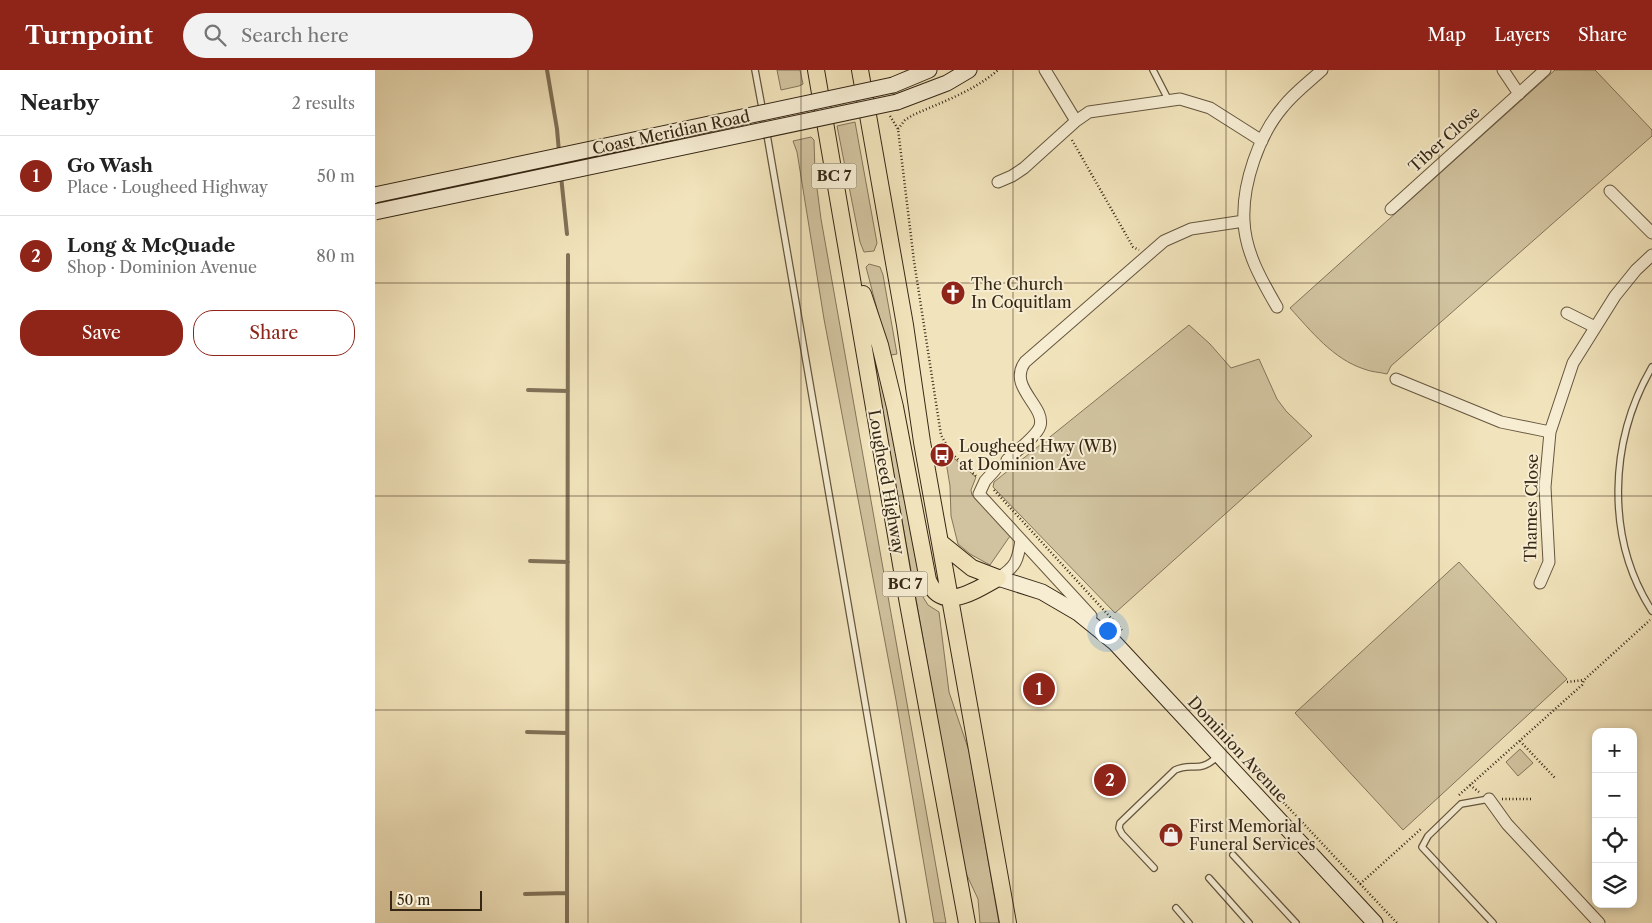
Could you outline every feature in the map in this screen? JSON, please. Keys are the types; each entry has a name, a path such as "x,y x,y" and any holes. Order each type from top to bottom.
{"main road":[{"name":"Lougheed Highway","path":"816,70 904,582 967,923"},
{"name":"BC 7","path":"860,70 905,325 922,442 1008,923"},
{"name":"Coast Meridian Road","path":"375,195 893,85 929,70"},
{"name":"Coast Meridian Road","path":"375,212 892,106 947,83 969,70"},
{"path":"846,244 880,346 895,408 928,580 931,587 937,595 950,598 972,592 998,578"},
{"path":"941,543 972,568 998,578"},
{"name":"Dominion Avenue","path":"998,578 1042,592 1078,613 1115,643 1375,923"}],"street":[{"path":"1045,70 1076,121"},
{"path":"1277,307 1257,271 1249,246 1244,221 1248,177 1262,141 1283,107 1322,70"},
{"path":"1503,70 1519,94"},
{"name":"Tiber Close","path":"1391,210 1545,70"},
{"path":"998,182 1024,168 1076,121 1089,112 1181,99 1210,108 1262,141"},
{"path":"1609,192 1652,234"},
{"path":"1007,460 1036,433 1040,426 1039,415 1021,383 1020,374 1022,366 1164,241 1191,229 1244,221"},
{"name":"Thames Close","path":"1539,583 1549,562 1545,487 1550,432 1573,364 1615,296 1636,270 1652,255"},
{"path":"1567,313 1595,327"},
{"path":"1396,379 1501,422 1550,432"},
{"path":"985,482 995,470"},
{"name":"Dominion Avenue","path":"985,482 979,494 1115,643"},
{"path":"998,578 1009,572 1015,564 1021,540"},
{"path":"1489,799 1507,824 1599,923"}],"lane":[{"path":"755,70 903,923"},
{"path":"1153,70 1169,101"},
{"path":"1652,367 1637,397 1626,430 1618,476 1618,500 1625,552 1636,582 1652,612"},
{"path":"1154,868 1122,834 1119,828 1120,823 1175,770 1185,767 1204,766 1219,755"},
{"path":"1489,799 1461,804 1428,836 1422,846 1493,923"},
{"path":"1233,855 1296,923"},
{"path":"1209,878 1249,923"},
{"path":"1176,908 1189,923"}],"path":[{"path":"898,129 905,120 913,115 969,90 998,70"},
{"path":"892,106 898,129 914,260 941,435 951,454 985,482"},
{"path":"1066,130 1133,246 1148,254"},
{"path":"1455,799 1582,685 1583,680 1652,619 1652,612"},
{"path":"1567,682 1583,680"},
{"path":"1520,741 1556,778"},
{"path":"1489,799 1533,799"},
{"path":"1360,884 1426,824"}],"shaded area":[{"path":"777,70 800,70 803,84 781,90"},
{"path":"1555,70 1595,70 1652,130 1652,136 1391,366 1387,374 1369,371 1353,364 1323,343 1290,308"},
{"path":"855,122 877,243 874,251 864,252 860,242 837,126"},
{"path":"811,137 814,140 815,173 821,219 946,923 934,923 896,700 824,319 797,152 793,141"},
{"path":"869,264 880,267 883,275 897,354 891,355 888,351 866,267"},
{"path":"1189,325 1210,344 1231,368 1259,359 1277,399 1286,411 1312,436 1115,613 993,487 994,482"},
{"path":"876,366 879,368 887,396 923,597 928,605 939,612 949,692 969,751 999,923 980,923 978,899 964,869"},
{"path":"949,454 976,477 971,490 972,495 1010,536 990,565 970,554 958,544 951,516 950,486 946,462 950,461"},
{"path":"1459,562 1567,679 1403,830 1295,713"},
{"path":"1520,749 1533,763 1518,776 1506,762"}],"waterway":[{"path":"547,70 559,152"},
{"path":"561,176 567,234"},
{"path":"567,923 568,255"},
{"path":"528,390 568,391"},
{"path":"530,561 568,562"},
{"path":"527,732 567,733"},
{"path":"525,894 567,893"}],"place":[{"name":"The Church In Coquitlam","path":"953,293"},
{"name":"Lougheed Hwy (WB) at Dominion Ave","path":"942,455"},
{"name":"Go Wash","path":"1039,689"},
{"name":"Long & McQuade","path":"1110,780"},
{"name":"First Memorial Funeral Services","path":"1171,835"}]}
